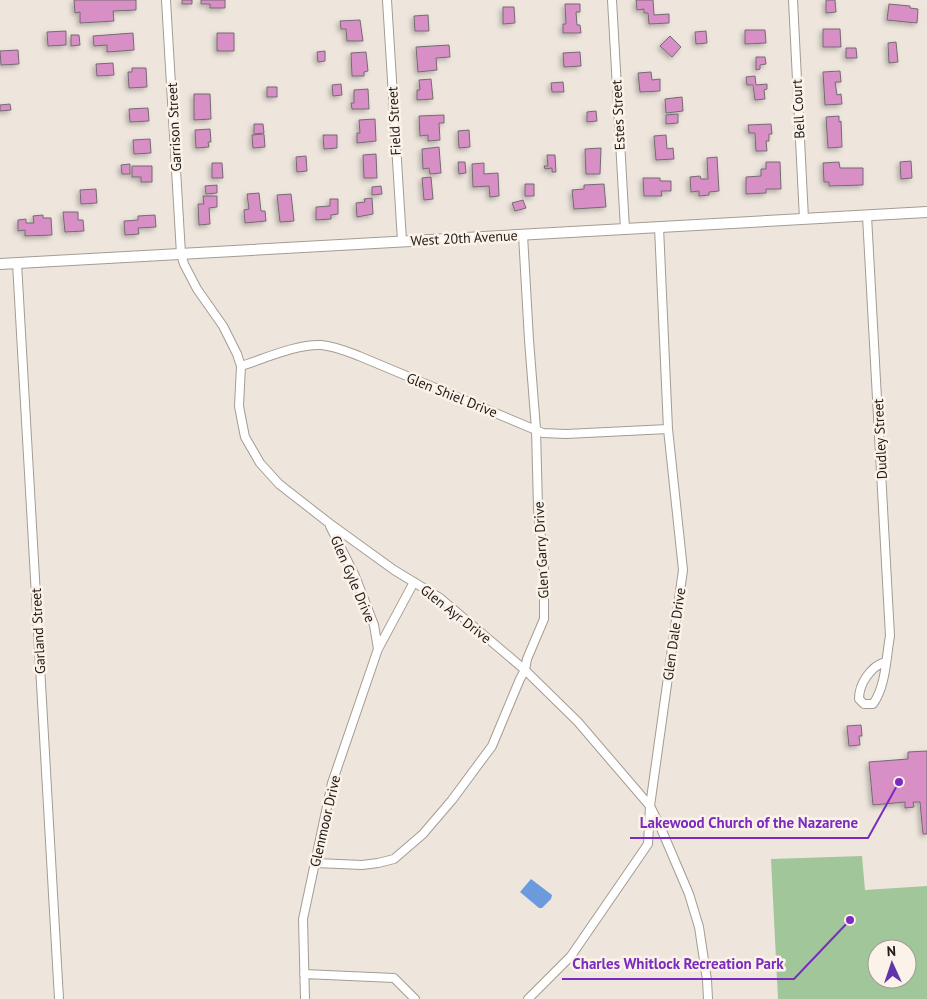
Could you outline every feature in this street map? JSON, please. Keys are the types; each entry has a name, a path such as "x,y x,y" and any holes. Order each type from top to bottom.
{"street":[{"name":"Garrison Street","path":"166,0 181,254"},
{"name":"Field Street","path":"387,0 402,241"},
{"name":"Estes Street","path":"612,0 625,229"},
{"name":"Bell Court","path":"792,0 804,219"},
{"name":"West 20th Avenue","path":"0,264 927,212"},
{"name":"Dudley Street","path":"868,216 890,636 884,674 878,696 873,704 864,704 859,699 859,694 865,678 878,664 885,662"},
{"name":"Glen Dale Drive","path":"528,999 571,956 648,844 650,806 683,570 668,429 659,228"},
{"name":"Glen Garry Drive","path":"316,863 362,865 394,859 423,834 452,800 492,746 525,670 527,659 544,619 544,569 538,508 536,429 528,340 523,235"},
{"name":"Glen Ayr Drive","path":"181,254 197,289 231,340 241,366 238,406 246,437 260,463 279,484 329,524 452,608 525,670 578,722 650,806 686,888 699,927 708,999"},
{"name":"Garland Street","path":"17,262 59,999"},
{"name":"Glen Shiel Drive","path":"241,366 302,347 331,346 543,432 566,434 668,429"},
{"name":"Glen Gyle Drive","path":"329,524 374,624 378,649"},
{"name":"Glen Gyle Drive","path":"378,649 414,582"},
{"name":"Glenmoor Drive","path":"305,999 303,919 332,783 378,649"},
{"path":"304,974 394,978 415,999"}],"green space":[{"path":"862,856 865,890 927,886 927,999 778,999 771,859"}],"water":[{"path":"531,879 552,895 551,899 542,908 539,908 520,892"}],"building":[{"path":"74,0 136,0 136,10 113,11 114,21 80,23 80,12 75,13"},
{"path":"182,0 192,0 192,4 182,4"},
{"path":"201,0 225,0 225,8 210,8 210,4 201,4"},
{"path":"636,0 653,0 654,15 669,14 669,23 649,24 648,13 644,13 644,9 637,10"},
{"path":"826,0 835,0 836,12 826,13"},
{"path":"565,4 580,4 580,12 576,12 577,25 580,25 581,33 563,33 563,24 566,24"},
{"path":"889,4 910,6 910,8 918,9 917,23 887,20"},
{"path":"503,7 514,7 515,23 503,24"},
{"path":"428,15 429,31 415,31 414,16"},
{"path":"360,20 363,41 347,41 346,29 341,29 340,21"},
{"path":"823,29 840,29 841,47 823,47"},
{"path":"745,30 765,30 766,43 745,44"},
{"path":"66,31 66,45 48,46 47,32"},
{"path":"706,31 707,43 696,44 695,32"},
{"path":"133,33 134,50 107,52 107,45 94,46 93,36"},
{"path":"217,33 234,33 234,51 217,51"},
{"path":"71,35 79,35 80,45 71,46"},
{"path":"670,36 681,47 672,57 660,46"},
{"path":"896,42 898,62 889,63 888,43"},
{"path":"449,45 450,57 436,58 437,70 418,72 416,47"},
{"path":"846,48 856,48 857,58 846,58"},
{"path":"18,50 19,64 1,65 0,51"},
{"path":"325,51 325,61 318,62 317,52"},
{"path":"366,52 368,71 364,72 364,76 352,76 351,53"},
{"path":"580,52 581,66 564,67 563,53"},
{"path":"756,57 765,57 766,64 760,65 760,69 756,70"},
{"path":"113,63 114,75 97,76 96,64"},
{"path":"132,68 146,68 147,87 129,88 128,72 132,72"},
{"path":"840,71 841,82 835,82 837,95 841,94 842,104 825,105 823,72"},
{"path":"651,72 652,80 660,79 660,91 640,92 638,73"},
{"path":"755,76 756,85 767,84 767,89 764,90 765,99 755,100 753,85 747,85 746,77"},
{"path":"431,79 433,99 417,100 417,90 420,90 419,80"},
{"path":"563,82 564,92 552,92 551,83"},
{"path":"341,84 342,95 333,96 332,85"},
{"path":"267,87 277,87 277,97 267,97"},
{"path":"368,89 369,109 352,109 351,103 354,103 354,90"},
{"path":"194,94 210,94 211,119 194,120"},
{"path":"682,97 683,111 666,113 665,99"},
{"path":"10,104 11,110 0,111 0,105"},
{"path":"148,108 149,121 130,122 129,109"},
{"path":"596,111 597,121 587,122 587,112"},
{"path":"678,114 678,123 666,124 666,115"},
{"path":"444,115 444,123 439,123 440,140 428,141 428,135 420,136 419,116"},
{"path":"839,116 839,122 841,121 842,147 828,148 826,117"},
{"path":"375,119 376,141 357,143 357,133 360,133 359,120"},
{"path":"254,124 263,124 264,133 254,134"},
{"path":"771,124 772,134 769,134 769,141 766,141 767,151 756,151 755,133 749,133 748,125"},
{"path":"210,129 211,142 208,142 209,147 196,148 195,130"},
{"path":"469,130 470,147 459,148 458,131"},
{"path":"264,134 265,147 253,148 252,135"},
{"path":"323,135 337,135 337,148 324,149"},
{"path":"666,135 667,149 673,148 674,159 656,160 654,136"},
{"path":"150,139 151,153 134,154 133,140"},
{"path":"439,147 441,173 430,174 429,168 423,169 422,149"},
{"path":"601,148 600,174 586,174 585,149"},
{"path":"376,154 377,178 364,178 363,155"},
{"path":"547,155 555,155 556,172 552,172 552,168 545,169 544,166 548,166"},
{"path":"306,156 307,171 297,172 296,157"},
{"path":"717,157 719,191 699,196 699,191 691,192 690,177 700,176 701,179 708,179 707,158"},
{"path":"911,161 912,178 901,179 900,162"},
{"path":"458,162 465,162 466,173 459,174"},
{"path":"766,162 780,162 781,189 766,189 766,193 746,194 746,177 761,176 761,169 766,169"},
{"path":"839,162 840,168 863,168 863,185 829,186 829,182 824,182 823,163"},
{"path":"212,163 222,163 223,178 212,178"},
{"path":"484,163 484,174 498,173 499,196 490,197 489,186 473,187 472,164"},
{"path":"130,164 130,174 122,174 121,165"},
{"path":"132,166 152,166 152,182 141,182 141,177 132,177"},
{"path":"431,177 433,199 424,200 422,178"},
{"path":"643,178 660,178 660,181 671,181 671,191 661,191 662,196 644,196"},
{"path":"525,184 534,184 534,196 525,196"},
{"path":"604,184 606,207 574,209 572,190 584,189 584,185"},
{"path":"217,185 217,193 206,194 205,186"},
{"path":"381,186 382,194 372,195 372,187"},
{"path":"96,189 97,203 81,204 80,190"},
{"path":"259,193 261,211 265,211 266,221 245,223 244,210 249,209 247,194"},
{"path":"291,194 294,221 280,222 277,195"},
{"path":"203,196 217,196 217,207 209,208 210,224 199,225 198,204 204,204"},
{"path":"372,198 373,214 357,217 356,203 365,202 364,199"},
{"path":"330,199 338,199 338,214 331,215 331,219 316,220 316,207 330,206"},
{"path":"523,200 526,208 515,211 512,203"},
{"path":"63,212 78,212 78,220 83,220 84,231 65,232"},
{"path":"43,215 43,218 51,218 52,235 25,236 25,230 18,231 18,220 26,219 26,223 34,223 33,216"},
{"path":"155,215 156,227 138,228 139,234 125,235 124,221 138,220 138,216"},
{"path":"861,725 862,736 859,736 860,745 849,746 847,726"},
{"path":"927,751 927,834 923,834 920,802 913,802 914,807 905,808 905,802 873,805 869,762 908,759 908,752"}],"place":[{"name":"Lakewood Church of the Nazarene","path":"899,782"},
{"name":"Charles Whitlock Recreation Park","path":"850,920"}]}
